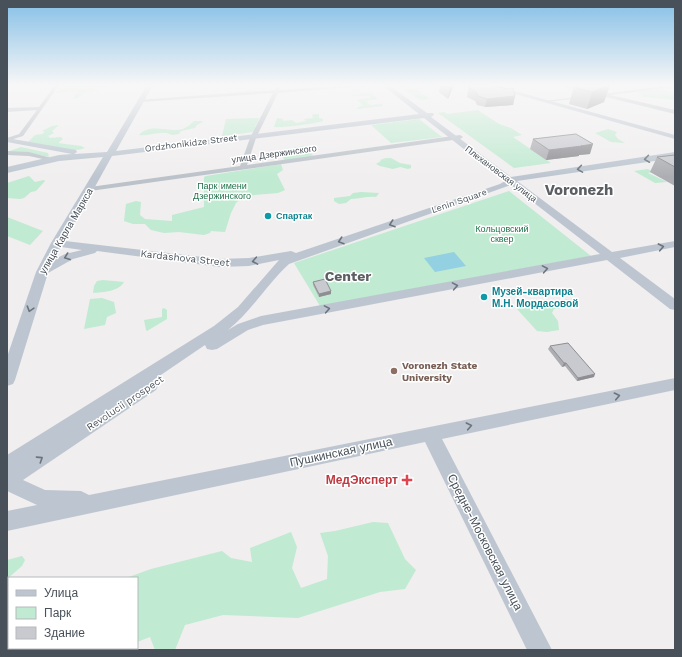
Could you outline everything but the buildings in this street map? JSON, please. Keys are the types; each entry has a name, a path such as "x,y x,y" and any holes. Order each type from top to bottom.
{"street":[{"path":"8,140 21,135 35,116"},
{"name":"улица Карла Маркса","path":"8,374 42,272 57,243 90,189 131,116"},
{"path":"243,167 255,135 264,116"},
{"name":"Ordzhonikidze Street","path":"7,170 52,159 111,151 421,116"},
{"name":"Плехановская улица","path":"428,116 615,256 675,306"},
{"path":"599,116 675,137"},
{"name":"улица Дзержинского","path":"90,189 457,138"},
{"path":"8,140 73,152 173,145"},
{"path":"7,153 29,154 52,159"},
{"name":"Lenin Square","path":"237,324 274,270 285,261 503,186 513,180 675,155"},
{"name":"Kardashova Street","path":"57,243 120,252 233,263 263,260 321,248"},
{"name":"Lenin Square","path":"237,324 261,321 675,244"},
{"path":"638,267 636,260 643,250"},
{"name":"Kardashova Street","path":"42,272 57,261 69,256 91,251 120,252"},
{"name":"Плехановская улица","path":"615,256 638,267 675,295"},
{"name":"Lenin Square","path":"260,289 255,302 255,308 259,313 272,317 288,316"},
{"name":"Revolucii prospect","path":"7,465 172,361 237,324"},
{"name":"Revolucii prospect","path":"7,481 224,337 237,324"},
{"name":"Пушкинская улица","path":"7,521 675,384"},
{"name":"Средне-Московская улица","path":"430,434 540,650"},
{"path":"7,481 44,499 105,500"}],"green space":[{"path":"312,116 319,116 319,118 323,119 323,121 298,126 274,127 277,118 283,119 283,121 292,120 296,123 306,121 304,119 313,118"},
{"path":"442,116 486,116 499,124 511,128 522,135 513,137 551,163 514,168"},
{"path":"259,118 255,127 256,129 253,132 222,136 226,119"},
{"path":"419,119 442,137 391,143 371,125"},
{"path":"194,121 203,122 195,128 181,131 179,134 172,135 168,133 160,133 139,135 143,131 154,128 183,129"},
{"path":"59,125 52,131 54,133 48,136 50,138 61,137 63,139 58,143 81,146 85,148 73,150 28,142 35,135 45,132 42,131 52,126"},
{"path":"608,129 617,132 615,135 618,139 625,143 611,142 595,133"},
{"path":"306,146 314,157 285,161 279,150"},
{"path":"21,147 48,153 49,157 30,153 7,152"},
{"path":"391,158 400,163 411,165 411,168 408,169 400,167 393,169 376,164 381,161 380,160"},
{"name":"Парк имени Дзержинского","path":"281,164 283,170 277,174 285,190 278,193 243,196 236,203 231,213 225,232 211,231 210,233 204,235 179,232 164,233 151,230 145,224 133,224 124,221 126,204 136,201 141,202 140,215 145,219 172,221 172,215 204,207 204,177"},
{"path":"648,169 653,172 648,173 667,182 655,183 634,171"},
{"path":"29,176 35,182 45,181 36,191 31,192 24,198 7,198 7,183"},
{"name":"Кольцовский сквер","path":"509,191 591,256 320,306 294,263"},
{"path":"353,193 379,193 376,197 351,199 346,203 339,204 334,201 334,198 350,196"},
{"path":"7,217 43,231 30,245 7,236"},
{"path":"103,280 124,282 114,290 93,293 94,286 97,281"},
{"path":"102,298 114,302 116,313 107,317 105,325 84,329 90,299"},
{"path":"569,299 578,302 576,307 554,309 552,313 558,321 559,330 547,332 537,331 517,309 524,306 535,307 545,303"},
{"path":"164,308 167,310 167,319 147,331 144,320 162,317 162,309"},
{"path":"373,522 388,523 405,559 416,570 405,589 380,592 298,618 223,615 185,625 175,650 155,650 150,637 138,642 138,577 129,577 151,569 222,551 231,558 252,562 250,548 291,532 297,547 292,568 301,588 327,579 328,556 320,533"},
{"path":"22,556 25,560 22,566 7,579 7,560"}],"water":[{"path":"454,252 466,266 435,272 424,258"}],"place":[{"name":"Спартак","path":"268,216"},
{"name":"Музей-квартира М.Н. Мордасовой","path":"484,297"},
{"name":"Voronezh State University","path":"394,371"},
{"name":"МедЭксперт","path":"407,480"}],"district":[{"name":"Voronezh","path":"579,190"},
{"name":"Center","path":"348,276"}]}
